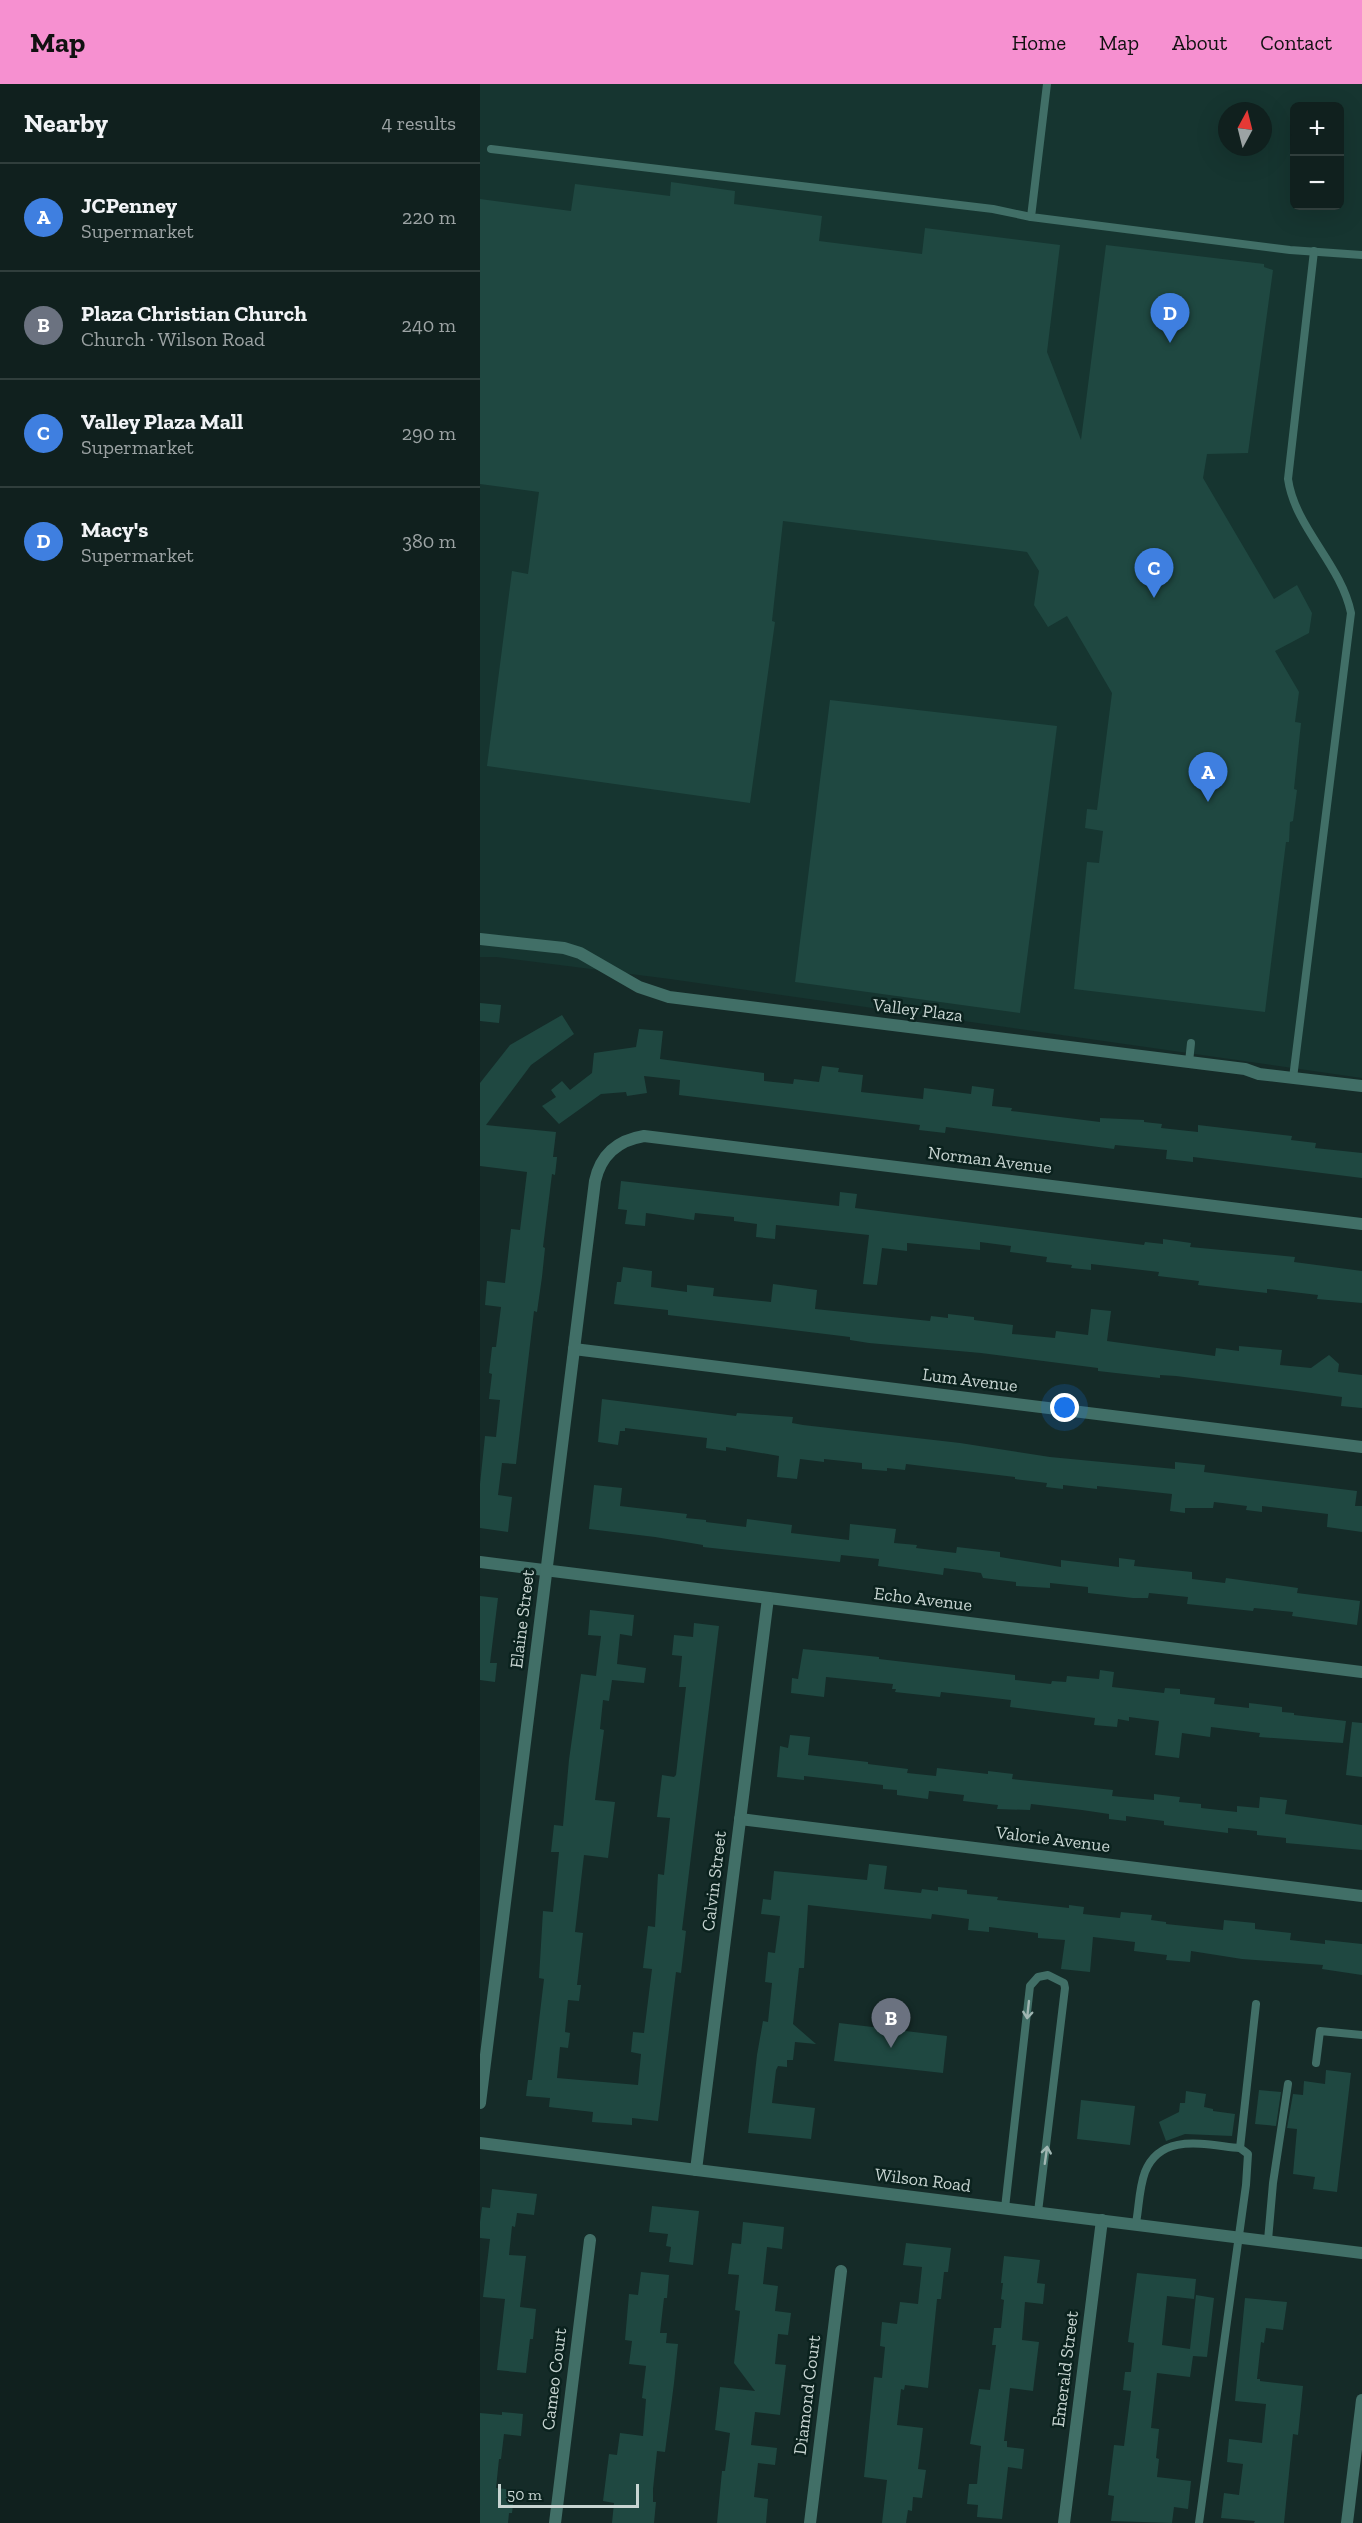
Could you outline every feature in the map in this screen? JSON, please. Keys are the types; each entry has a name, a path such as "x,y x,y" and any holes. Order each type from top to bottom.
{"street":[{"name":"Valley Plaza","path":"480,939 564,948 580,953 639,987 669,997 1362,1086"},
{"name":"Norman Avenue","path":"615,1146 631,1138 645,1136 1362,1224"},
{"name":"Elaine Street","path":"480,2103 597,1172 604,1157 615,1146"},
{"name":"Lum Avenue","path":"574,1349 1362,1447"},
{"name":"Echo Avenue","path":"480,1562 1362,1672"},
{"name":"Calvin Street","path":"696,2170 768,1598"},
{"name":"Valorie Avenue","path":"740,1819 1362,1896"},
{"name":"Wilson Road","path":"480,2143 1136,2223 1362,2253"},
{"name":"Emerald Street","path":"1064,2523 1101,2220"},
{"name":"Cameo Court","path":"555,2523 590,2240"},
{"name":"Diamond Court","path":"810,2523 841,2271"},
{"path":"1347,2523 1362,2400"}],"lane":[{"path":"1031,217 1047,84"},
{"path":"491,149 993,209 1031,217 1314,252 1362,255"},
{"path":"1293,1078 1351,613 1344,589 1290,497 1288,479 1314,252"},
{"path":"1189,1062 1191,1043"},
{"path":"1005,2208 1030,1986 1038,1977 1048,1975 1064,1983 1065,1988 1038,2212"},
{"path":"1240,2148 1256,2004"},
{"path":"1316,2063 1320,2031 1362,2035"},
{"path":"1268,2240 1273,2183 1288,2084"},
{"path":"1136,2223 1144,2174 1154,2155 1181,2143 1240,2148 1248,2154 1246,2185 1199,2523"}],"shaded area":[{"path":"480,84 1362,84 1362,1078 670,979 496,957 480,957"}],"building":[{"path":"671,182 735,191 734,204 822,216 819,241 922,254 925,228 1060,245 1047,352 1081,440 1106,245 1264,264 1264,267 1273,270 1248,453 1207,454 1203,478 1274,599 1297,585 1312,613 1309,633 1275,651 1299,692 1295,722 1301,723 1294,789 1297,790 1293,821 1290,822 1289,842 1286,842 1265,1012 1074,989 1087,862 1099,863 1103,831 1085,828 1087,809 1097,810 1112,693 1067,616 1048,627 1034,605 1039,571 1027,552 783,521 772,621 775,622 750,803 487,766 512,571 528,574 539,492 480,484 480,199 571,211 575,184 670,196"},
{"path":"830,700 1057,726 1020,1013 795,982"},
{"path":"480,1003 501,1005 499,1023 480,1021"},
{"path":"562,1015 574,1034 531,1065 486,1125 556,1132 553,1157 557,1157 555,1175 552,1174 543,1247 545,1248 542,1277 537,1312 534,1311 516,1464 502,1463 498,1495 512,1497 508,1532 480,1528 480,1484 485,1436 496,1437 500,1400 489,1399 492,1374 489,1373 492,1347 496,1347 501,1307 485,1305 487,1281 505,1283 511,1229 520,1230 527,1172 480,1166 480,1083 510,1045"},
{"path":"639,1029 663,1031 660,1059 764,1073 764,1081 793,1084 794,1079 819,1082 822,1066 839,1068 838,1072 863,1075 861,1092 923,1099 924,1088 971,1094 972,1086 994,1089 992,1106 1012,1108 1011,1111 1100,1122 1100,1118 1144,1120 1144,1122 1162,1124 1161,1128 1198,1132 1198,1125 1292,1136 1291,1140 1316,1143 1315,1148 1362,1153 1362,1178 1193,1157 1193,1162 1166,1159 1167,1150 1115,1145 1114,1149 946,1127 945,1133 919,1130 920,1125 679,1095 680,1080 644,1076 647,1093 627,1096 626,1092 601,1094 559,1124 542,1106 556,1097 551,1090 562,1081 570,1090 592,1073 594,1053 636,1047"},
{"path":"621,1181 839,1206 840,1192 857,1194 855,1208 1144,1245 1145,1242 1163,1244 1163,1239 1191,1243 1190,1247 1295,1257 1294,1262 1362,1271 1362,1303 1317,1299 1318,1295 1267,1289 1267,1293 1198,1285 1199,1281 1158,1276 1159,1272 1091,1264 1091,1270 1071,1268 1072,1265 1046,1262 1047,1257 1010,1252 1011,1246 980,1242 980,1250 907,1243 907,1251 882,1248 877,1285 863,1284 869,1235 776,1225 775,1239 756,1237 757,1224 734,1221 734,1217 695,1213 694,1220 646,1213 645,1226 625,1224 627,1210 618,1209"},
{"path":"623,1267 652,1271 651,1287 687,1292 687,1285 714,1288 713,1296 771,1302 773,1284 817,1290 815,1309 930,1321 931,1316 948,1318 948,1314 974,1317 974,1320 1013,1325 1012,1334 1055,1338 1056,1331 1088,1335 1091,1309 1111,1311 1107,1341 1215,1356 1216,1348 1239,1351 1239,1346 1282,1350 1280,1365 1311,1368 1329,1355 1339,1364 1338,1372 1362,1375 1362,1408 1341,1406 1342,1397 1176,1376 1160,1375 1160,1378 1098,1371 1098,1368 981,1353 869,1343 850,1340 850,1337 668,1315 668,1310 614,1304 617,1282 621,1282"},
{"path":"602,1399 736,1416 737,1413 793,1417 792,1423 803,1425 960,1443 1050,1457 1175,1469 1175,1462 1205,1465 1204,1472 1357,1491 1355,1506 1362,1506 1362,1532 1327,1527 1328,1514 1262,1506 1262,1512 1246,1510 1247,1506 1214,1502 1213,1508 1185,1508 1185,1513 1170,1511 1172,1494 1097,1486 1097,1489 1063,1485 1063,1489 1046,1487 1047,1483 1015,1479 1015,1477 906,1464 905,1470 887,1468 887,1471 862,1469 862,1463 800,1459 797,1479 777,1477 779,1456 726,1447 726,1451 706,1448 707,1438 625,1428 625,1431 620,1431 618,1445 598,1442"},
{"path":"594,1485 622,1488 620,1506 687,1514 686,1518 706,1520 706,1522 746,1527 747,1519 792,1525 791,1533 849,1540 850,1524 896,1529 894,1543 917,1545 916,1548 956,1553 957,1547 1000,1552 1000,1557 1061,1567 1061,1560 1119,1567 1119,1558 1135,1560 1134,1566 1192,1572 1192,1579 1225,1583 1226,1578 1298,1588 1297,1593 1360,1601 1357,1625 1292,1616 1293,1612 1254,1608 1253,1611 1187,1604 1188,1597 1149,1593 1148,1598 1133,1598 1088,1593 1088,1587 1050,1583 1050,1588 1016,1586 1016,1582 983,1578 981,1573 944,1568 943,1575 878,1566 879,1559 841,1555 840,1562 703,1547 703,1545 655,1537 589,1529"},
{"path":"480,1596 498,1598 490,1663 497,1663 495,1682 480,1680"},
{"path":"590,1610 634,1615 632,1636 620,1634 617,1664 646,1668 644,1683 612,1680 609,1701 603,1700 600,1729 604,1730 595,1800 615,1802 608,1858 584,1855 575,1932 583,1933 577,1985 581,1985 579,2001 568,2000 565,2032 570,2033 568,2048 560,2047 557,2078 638,2085 641,2054 631,2052 633,2032 644,2033 652,1969 643,1968 648,1926 655,1927 658,1874 664,1875 670,1818 657,1817 662,1775 674,1777 676,1775 686,1687 679,1687 682,1656 672,1655 674,1635 693,1637 694,1623 719,1626 682,1930 686,1931 681,1973 676,1972 658,2121 632,2118 632,2125 592,2122 593,2112 549,2107 550,2098 526,2096 528,2080 532,2080 544,1979 539,1978 543,1911 553,1912 559,1852 551,1852 554,1825 563,1826 569,1760 581,1674 596,1676 601,1636 588,1635"},
{"path":"803,1649 1015,1675 1015,1680 1051,1684 1052,1681 1066,1682 1067,1676 1099,1679 1100,1670 1114,1672 1112,1687 1164,1693 1165,1688 1180,1689 1180,1694 1215,1698 1214,1704 1249,1708 1249,1703 1282,1707 1282,1712 1294,1713 1294,1715 1346,1721 1343,1743 1259,1737 1260,1733 1211,1727 1210,1737 1182,1733 1179,1758 1155,1755 1159,1721 1129,1717 1129,1721 1118,1719 1117,1727 1094,1725 1095,1718 1010,1707 1011,1700 941,1692 940,1697 895,1692 896,1689 892,1689 893,1684 826,1677 824,1697 791,1693 792,1678 798,1679"},
{"path":"1352,1722 1362,1723 1362,1777 1346,1775"},
{"path":"790,1735 810,1737 808,1755 908,1769 907,1773 936,1776 937,1768 988,1774 988,1771 1013,1774 1012,1779 1113,1790 1112,1796 1154,1800 1154,1794 1180,1797 1179,1802 1201,1804 1201,1808 1237,1812 1237,1806 1259,1808 1260,1797 1287,1800 1285,1814 1362,1825 1362,1850 1286,1843 1286,1838 1257,1835 1257,1831 1228,1828 1228,1833 1164,1825 1164,1821 1126,1816 1126,1821 1109,1819 1109,1814 1031,1804 1030,1810 997,1809 998,1805 963,1801 964,1795 929,1791 928,1799 897,1795 897,1790 883,1789 883,1785 804,1776 804,1780 777,1777 780,1746 788,1748"},
{"path":"869,1864 887,1866 884,1889 921,1893 922,1889 938,1891 938,1887 967,1890 967,1894 998,1897 997,1900 1069,1908 1069,1905 1084,1907 1083,1914 1120,1918 1121,1912 1152,1915 1151,1920 1166,1922 1166,1924 1223,1930 1224,1920 1255,1923 1255,1929 1291,1933 1290,1940 1325,1944 1325,1940 1362,1944 1362,1975 1322,1969 1323,1965 1242,1959 1191,1951 1190,1962 1166,1960 1167,1955 1134,1951 1135,1942 1093,1937 1090,1972 1061,1969 1065,1940 1038,1938 1038,1933 989,1927 989,1932 968,1930 969,1919 932,1914 931,1919 808,1905 804,1968 799,1968 793,2024 816,2044 795,2042 793,2060 787,2060 787,2067 778,2066 776,2070 772,2103 815,2108 811,2139 748,2133 763,2021 768,2022 772,1983 765,1982 768,1952 775,1953 780,1916 761,1914 763,1899 771,1900 774,1871 867,1880"},
{"path":"839,2023 947,2036 943,2073 834,2061"},
{"path":"1326,2070 1351,2073 1337,2192 1313,2189 1315,2177 1293,2174 1297,2129 1287,2128 1293,2094 1303,2095 1304,2081 1325,2084"},
{"path":"1259,2090 1281,2092 1276,2126 1255,2124"},
{"path":"1186,2091 1206,2094 1204,2107 1213,2109 1213,2111 1235,2114 1232,2136 1185,2134 1166,2141 1159,2122 1179,2112 1180,2103 1185,2103"},
{"path":"1081,2100 1135,2106 1130,2145 1077,2139"},
{"path":"492,2189 537,2194 534,2215 517,2213 515,2227 512,2226 509,2255 526,2256 520,2307 536,2309 526,2373 497,2370 505,2299 483,2297 490,2239 480,2238 480,2222 482,2207 490,2208"},
{"path":"652,2206 699,2211 693,2265 669,2262 671,2247 666,2246 668,2234 649,2232"},
{"path":"743,2222 784,2227 782,2249 767,2247 763,2284 778,2286 775,2311 791,2313 788,2335 778,2334 775,2364 786,2365 780,2415 755,2412 751,2445 777,2448 775,2465 758,2463 754,2497 768,2499 766,2523 717,2523 722,2471 725,2471 730,2433 715,2430 720,2387 755,2391 734,2363 740,2311 735,2310 739,2275 728,2274 732,2243 741,2244"},
{"path":"906,2243 951,2248 948,2272 944,2272 941,2299 937,2299 928,2388 905,2385 904,2390 901,2389 897,2425 923,2428 918,2469 926,2470 922,2498 913,2497 912,2511 908,2510 906,2523 882,2523 887,2480 864,2477 874,2377 882,2378 885,2347 880,2346 882,2322 897,2324 900,2302 918,2304 922,2267 903,2265"},
{"path":"1004,2256 1040,2260 1037,2283 1045,2284 1043,2304 1025,2302 1022,2340 1039,2342 1033,2391 1010,2388 1004,2441 1007,2441 1007,2447 1024,2449 1022,2469 1008,2467 1002,2519 977,2517 978,2505 967,2504 969,2484 977,2484 981,2446 970,2444 979,2389 990,2390 996,2345 992,2345 994,2328 1001,2328 1004,2300 1001,2299 1003,2283 1001,2283"},
{"path":"641,2272 669,2275 660,2333 667,2333 666,2343 678,2344 674,2383 665,2452 657,2451 653,2489 653,2502 656,2502 654,2523 612,2523 614,2503 603,2501 609,2454 617,2455 620,2433 643,2436 646,2399 642,2398 646,2366 629,2364 632,2341 625,2340 629,2294 638,2295"},
{"path":"1137,2273 1196,2279 1194,2299 1167,2296 1162,2345 1190,2349 1196,2295 1214,2298 1207,2357 1193,2356 1190,2377 1157,2373 1151,2428 1159,2429 1157,2477 1191,2481 1188,2509 1174,2507 1172,2523 1111,2521 1114,2496 1108,2495 1114,2445 1124,2446 1131,2391 1123,2390 1125,2372 1131,2372 1134,2343 1128,2342"},
{"path":"1245,2298 1287,2302 1283,2330 1266,2328 1264,2343 1261,2342 1257,2379 1303,2386 1298,2435 1293,2434 1284,2523 1254,2523 1255,2521 1221,2518 1224,2493 1239,2495 1243,2464 1227,2462 1229,2439 1262,2443 1266,2404 1235,2401"},
{"path":"502,2412 523,2414 521,2436 504,2434 501,2459 499,2459 496,2488 515,2490 512,2513 509,2513 508,2523 480,2523 480,2413 502,2415"}],"place":[{"name":"Macy's","path":"1170,343"},
{"name":"Valley Plaza Mall","path":"1154,598"},
{"name":"JCPenney","path":"1208,802"},
{"name":"Plaza Christian Church","path":"891,2048"}]}
